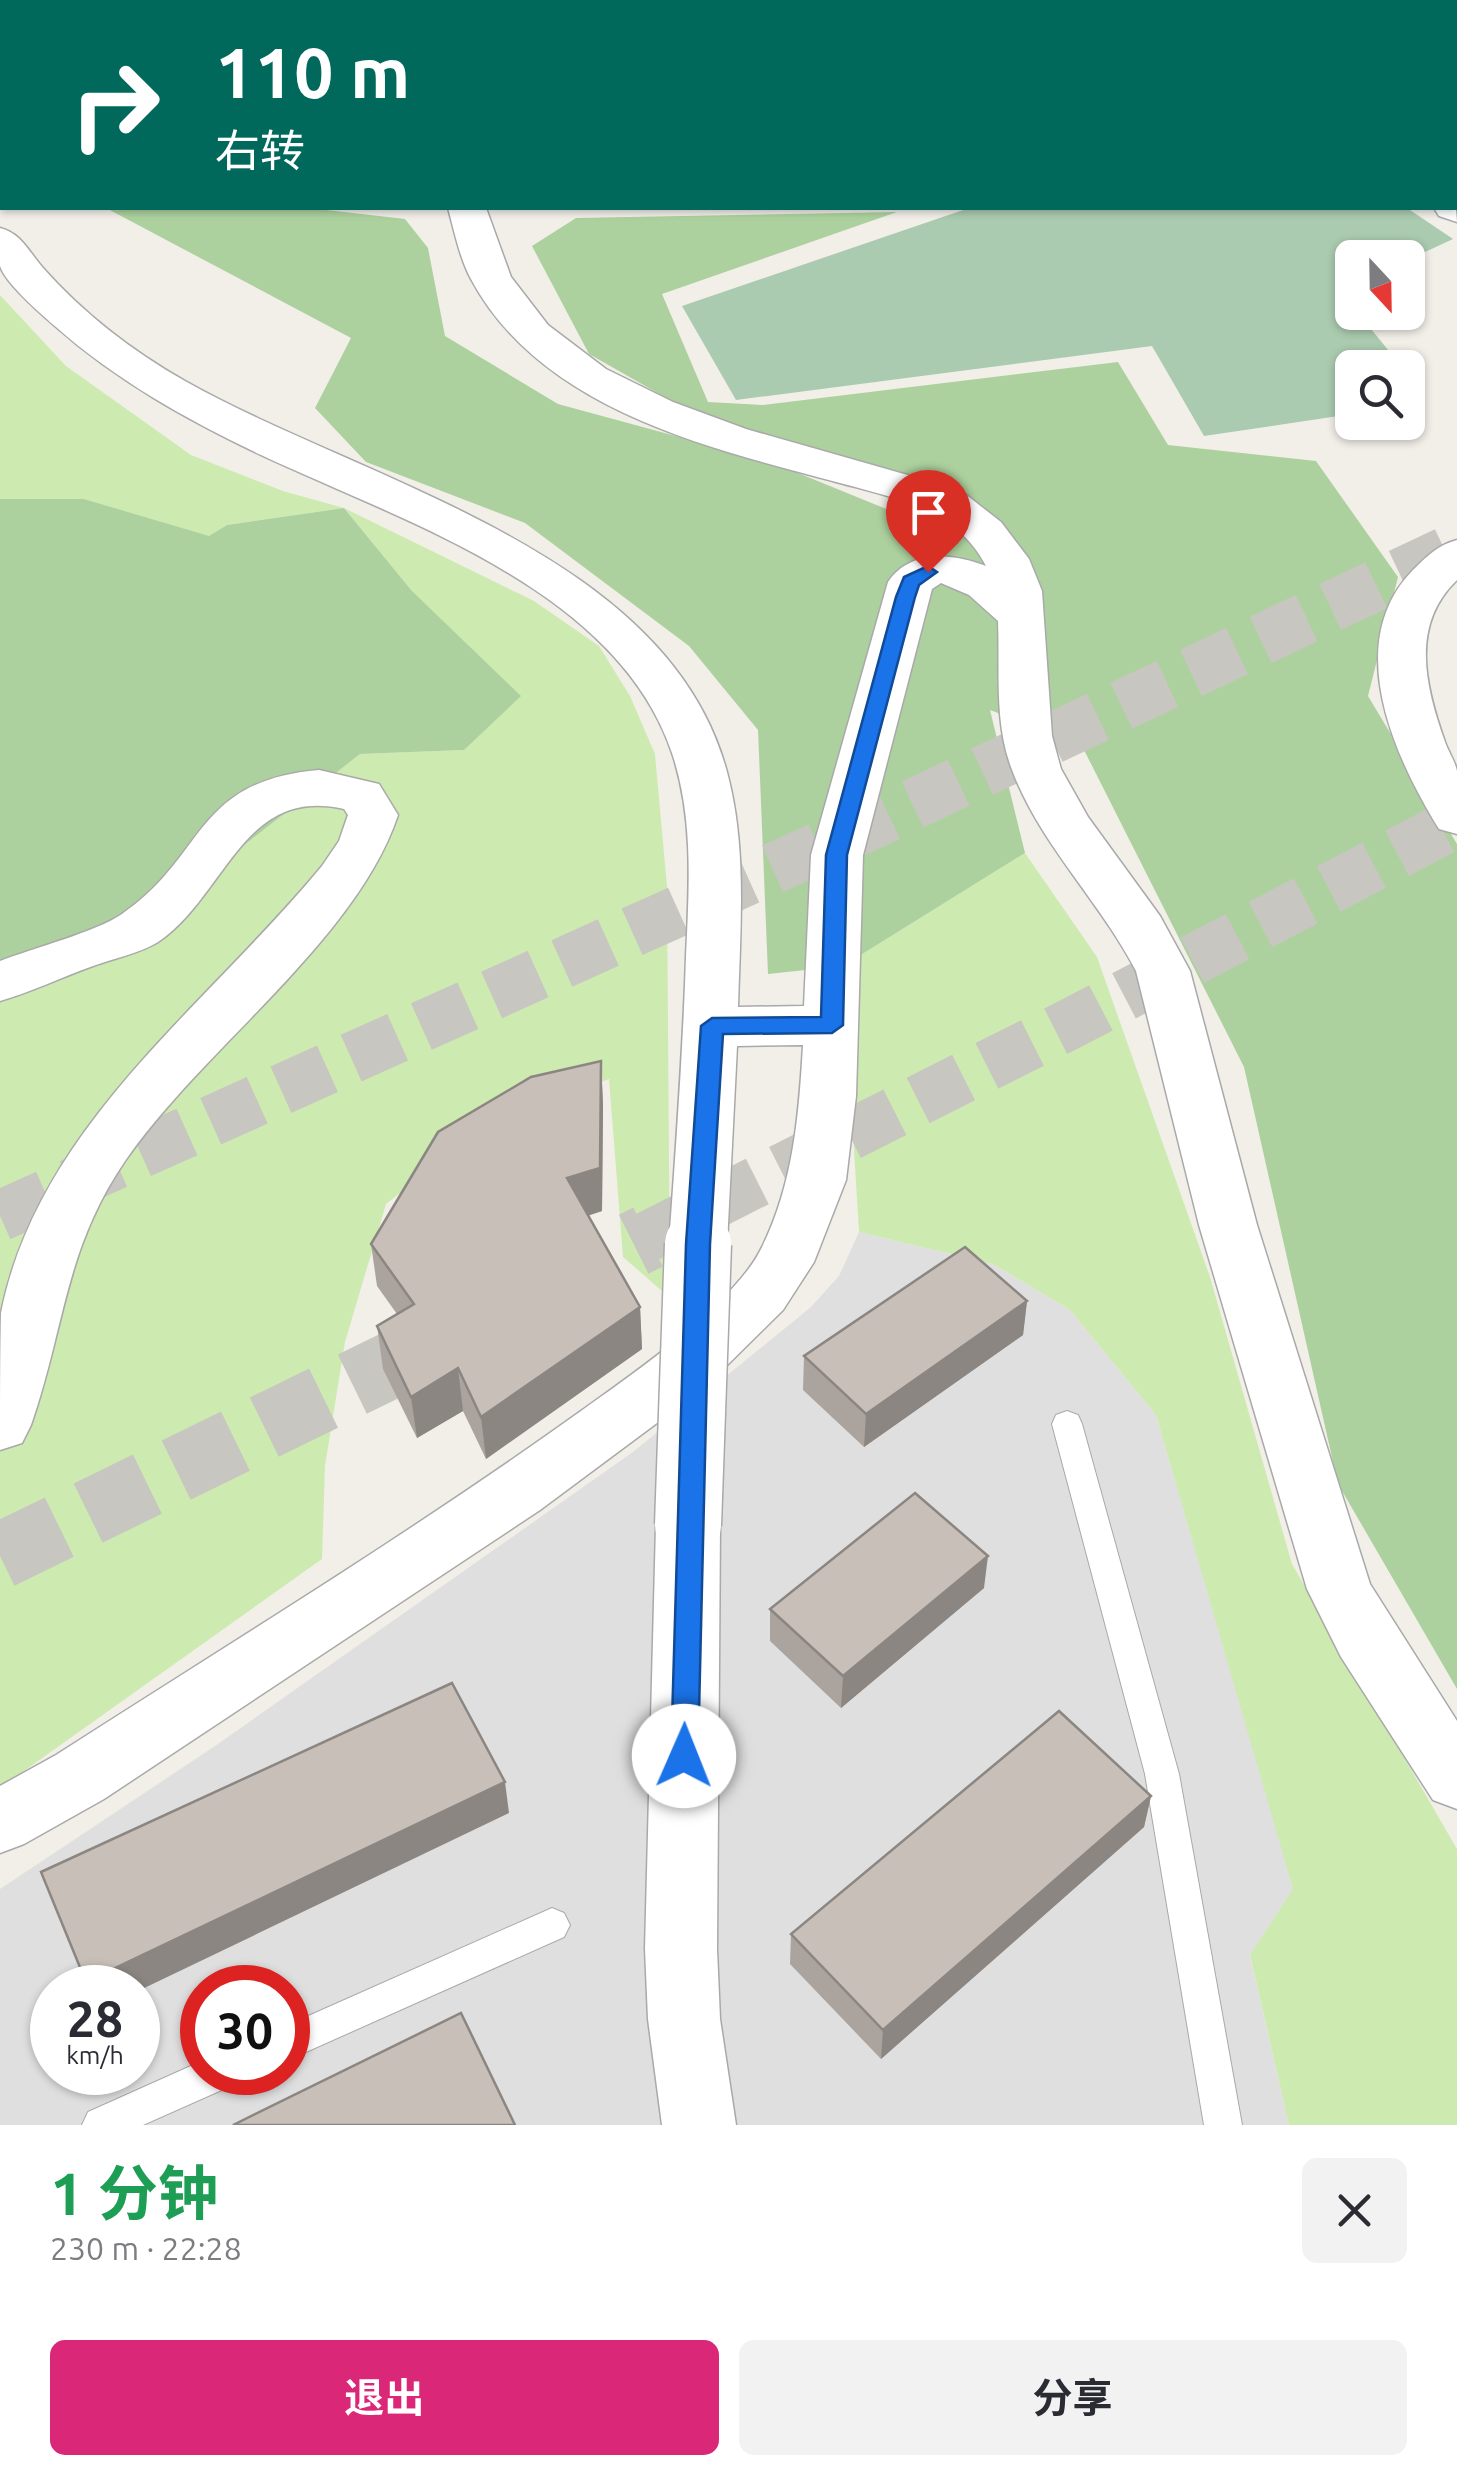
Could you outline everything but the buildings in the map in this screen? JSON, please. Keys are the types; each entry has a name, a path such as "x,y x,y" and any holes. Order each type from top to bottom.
{"street":[{"path":"467,210 479,257 506,303 580,372 630,400 696,427 944,499 971,517 1000,551 1020,585 1027,736 1036,769 1067,825 1142,929 1162,971 1228,1224 1339,1589 1374,1653 1457,1778"},
{"path":"0,240 53,304 126,363 186,402 513,561 587,605 644,661 676,707 698,756 715,853 712,1026 698,1244 688,1525 682,1949 684,2019 699,2125"},
{"path":"1457,554 1409,608 1403,659 1418,740 1436,783 1457,817"},
{"path":"0,1822 80,1778 518,1492 624,1417 762,1294 786,1262 817,1180 832,1025 836,855 911,582 918,576 943,570 978,578 1021,618"},
{"path":"0,982 137,930 160,912 239,816 263,799 296,788 335,788 361,796 373,815 369,838 298,930 129,1112 84,1177 46,1259 14,1390 0,1425"},
{"path":"712,1026 832,1025"}],"lane":[{"path":"1067,1424 1162,1774 1224,2125"},
{"path":"310,2032 552,1925"},
{"path":"102,2125 180,2090"}],"shaded area":[{"path":"859,1232 993,1264 1070,1310 1156,1415 1294,1889 1250,1956 1289,2125 0,2125 0,1889 215,1746 633,1452 811,1307 839,1276"}],"green space":[{"path":"110,210 326,210 405,219 428,248 445,336 558,404 771,462 955,537 951,491 698,416 589,354 532,246 576,218 897,212 662,294 708,402 763,405 1118,362 1168,445 1316,461 1398,577 1368,696 1457,844 1457,1689 1338,1484 1244,1067 1081,744 990,710 1025,853 843,966 768,974 758,730 689,646 525,523 366,462 315,408 351,338"},
{"path":"963,210 1410,210 1453,239 1425,252 1425,240 1335,240 1335,330 1372,330 1388,350 1335,350 1335,417 1204,436 1152,346 736,400 682,306"},
{"path":"0,295 66,366 191,455 283,491 344,508 227,525 209,537 84,499 0,499"},
{"path":"0,499 84,499 209,536 227,525 344,508 412,591 521,696 464,750 360,754 191,887 0,970"},
{"path":"344,508 534,601 599,646 630,696 655,754 667,886 670,1298 623,1257 609,1079 485,1126 386,1204 345,1342 325,1466 322,1559 0,1788 0,970 191,887 360,754 464,750 412,591"},
{"path":"1025,853 1097,957 1210,1277 1292,1564 1457,1849 1457,2125 1289,2125 1250,1955 1293,1889 1156,1415 1070,1310 993,1264 859,1232 843,966"}],"tunnel":[{"path":"0,1216 863,828 1457,547"},
{"path":"643,1239 1070,1024 1457,822"},
{"path":"546,1288 648,1237"},
{"path":"0,1556 451,1336"}],"route":[{"path":"684,1756 698,1244 712,1026 832,1025 836,855 905,597 911,582 928,572"}]}
